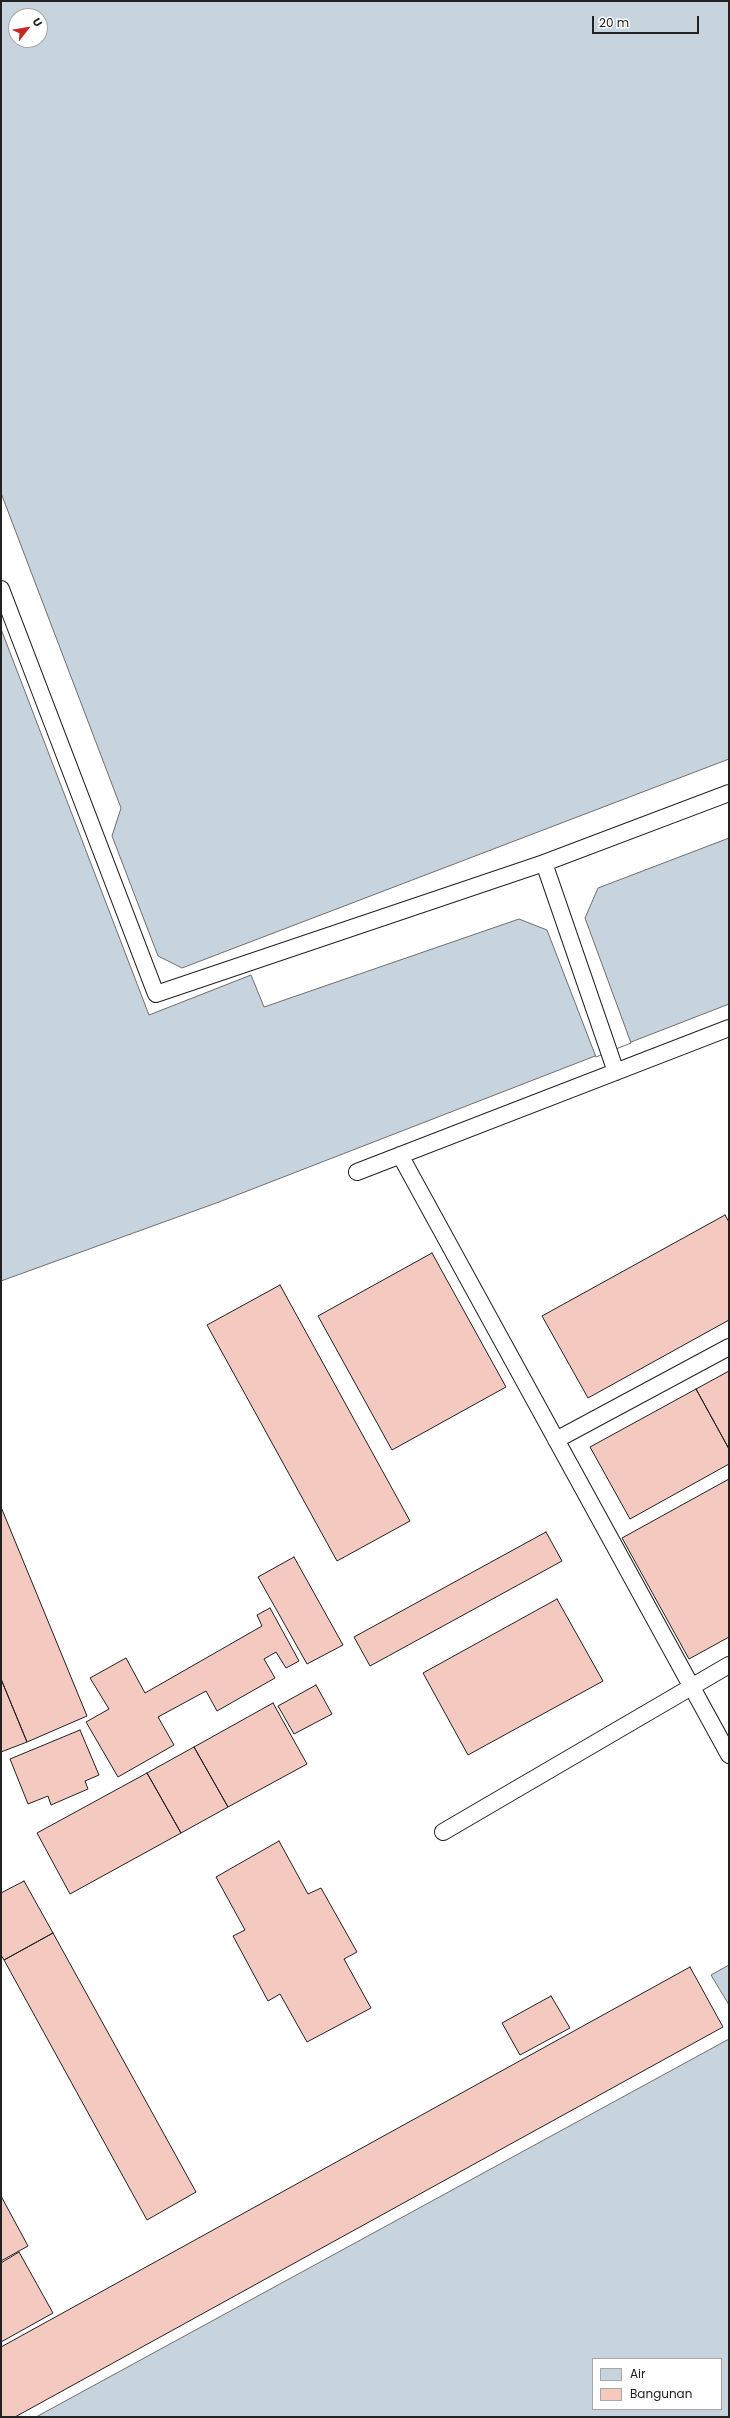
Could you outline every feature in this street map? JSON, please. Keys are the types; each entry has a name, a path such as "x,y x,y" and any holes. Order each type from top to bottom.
{"lane":[{"path":"1,589 156,994 544,863 729,793"},
{"path":"544,863 616,1072"},
{"path":"357,1172 729,1028"},
{"path":"400,1155 729,1755"},
{"path":"556,1440 729,1347"},
{"path":"443,1832 729,1665"}],"water":[{"path":"1,1 729,1 729,1004 219,1202 1,1281"},
{"path":"729,1965 729,2005 711,1975"},
{"path":"729,2039 729,2417 36,2417"}],"pier":[{"path":"1,493 121,808 112,836 158,956 182,968 729,759 729,838 598,888 585,918 631,1043 596,1057 547,930 519,919 264,1007 251,975 149,1015 1,629"}],"building":[{"path":"725,1215 729,1222 729,1320 588,1398 542,1316"},
{"path":"432,1253 506,1387 392,1450 318,1316"},
{"path":"280,1285 410,1521 337,1561 207,1325"},
{"path":"729,1371 729,1449 696,1389"},
{"path":"696,1389 729,1449 729,1464 630,1519 590,1447"},
{"path":"729,1479 729,1637 689,1659 622,1538"},
{"path":"1,1507 87,1716 27,1742 1,1679"},
{"path":"546,1532 562,1561 370,1666 354,1637"},
{"path":"294,1557 343,1645 307,1664 258,1577"},
{"path":"557,1599 603,1681 468,1755 423,1673"},
{"path":"270,1608 299,1661 286,1668 276,1652 264,1659 275,1678 217,1711 206,1691 158,1717 174,1745 118,1777 86,1722 109,1709 90,1678 126,1658 145,1693 262,1626 257,1615"},
{"path":"1,1679 27,1742 1,1752"},
{"path":"316,1685 332,1714 294,1734 278,1706"},
{"path":"273,1703 307,1764 228,1807 194,1747"},
{"path":"80,1730 99,1775 85,1781 88,1789 51,1805 48,1796 28,1804 10,1759"},
{"path":"194,1747 228,1807 181,1833 147,1773"},
{"path":"147,1773 181,1833 70,1894 37,1833"},
{"path":"279,1841 308,1894 321,1888 357,1952 344,1959 371,2008 307,2042 280,1994 268,2001 233,1936 245,1930 216,1877"},
{"path":"24,1881 53,1933 4,1960 1,1955 1,1893"},
{"path":"53,1933 196,2192 147,2220 4,1960"},
{"path":"690,1967 723,2027 15,2417 1,2417 1,2347"},
{"path":"551,1996 570,2028 520,2055 502,2023"},
{"path":"1,2196 28,2246 1,2261"},
{"path":"19,2252 53,2313 1,2342 1,2263"}]}
